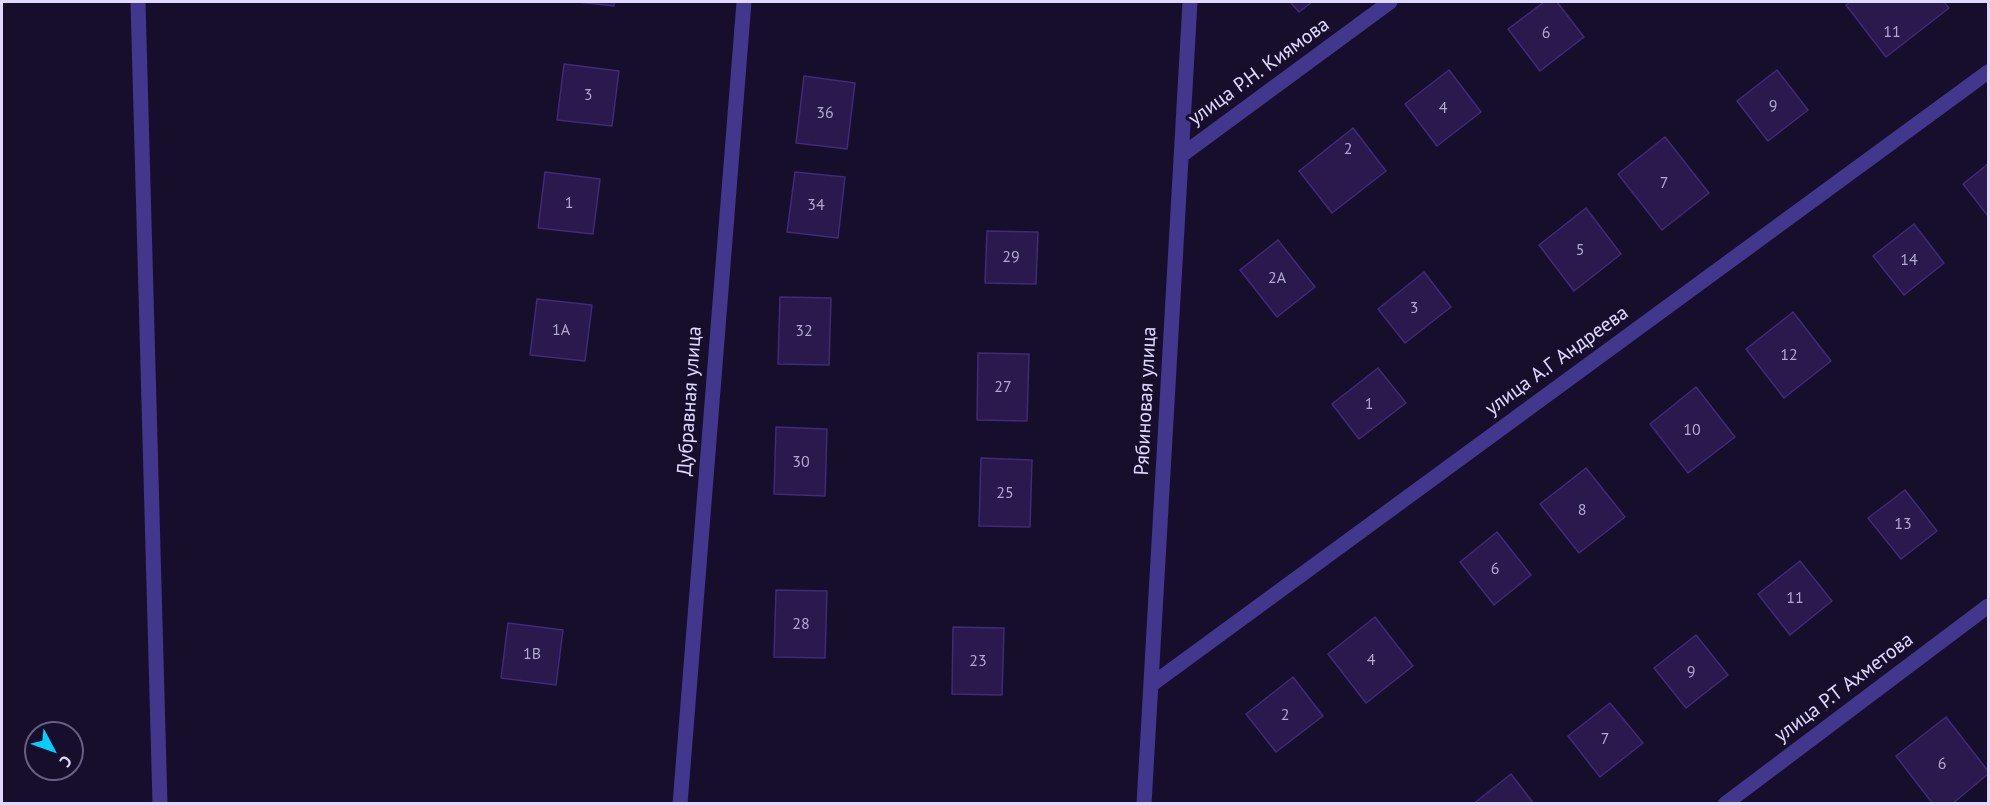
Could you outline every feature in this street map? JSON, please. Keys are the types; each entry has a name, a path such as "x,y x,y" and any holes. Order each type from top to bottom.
{"street":[{"path":"138,2 160,804"},
{"name":"Дубравная улица","path":"680,804 744,2"},
{"name":"Рябиновая улица","path":"1144,804 1190,2"},
{"name":"улица Р.Н. Киямова","path":"1182,155 1390,2"},
{"name":"улица А.Г Андреева","path":"1151,685 1989,72"},
{"name":"улица Р.Т Ахметова","path":"1725,804 1989,606"}],"building":[{"path":"578,2 614,2 614,6"},
{"path":"1290,2 1312,2 1299,12"},
{"path":"1544,2 1557,2 1584,37 1540,71 1508,29"},
{"path":"1850,2 1944,2 1949,8 1886,57 1846,5"},
{"path":"564,64 619,71 612,126 557,120"},
{"path":"1449,70 1481,112 1437,146 1405,104"},
{"path":"1777,70 1808,110 1768,141 1737,101"},
{"path":"804,76 855,83 847,149 796,143"},
{"path":"1353,128 1386,171 1332,213 1299,171"},
{"path":"1665,137 1709,193 1662,230 1618,174"},
{"path":"1988,164 1988,216 1963,184"},
{"path":"545,172 600,179 593,234 538,228"},
{"path":"795,172 845,177 838,238 787,232"},
{"path":"1586,208 1621,254 1574,291 1539,245"},
{"path":"1914,224 1944,263 1904,295 1873,256"},
{"path":"987,231 1038,232 1036,284 985,283"},
{"path":"1278,240 1315,287 1277,317 1240,270"},
{"path":"1424,272 1451,307 1405,343 1378,309"},
{"path":"780,297 831,298 829,365 778,364"},
{"path":"537,299 592,305 585,361 530,355"},
{"path":"1793,312 1831,361 1784,398 1746,349"},
{"path":"978,353 1029,354 1027,421 977,420"},
{"path":"1378,368 1406,403 1359,439 1332,404"},
{"path":"1696,387 1735,437 1688,473 1650,424"},
{"path":"776,427 827,429 825,496 774,494"},
{"path":"981,458 1032,460 1030,527 979,526"},
{"path":"1586,468 1625,517 1579,553 1540,504"},
{"path":"1905,490 1937,531 1901,559 1868,518"},
{"path":"1497,532 1531,575 1494,605 1460,562"},
{"path":"1800,561 1832,601 1790,635 1758,594"},
{"path":"776,590 827,591 825,658 774,657"},
{"path":"1375,617 1413,666 1366,703 1328,654"},
{"path":"508,623 563,630 556,685 501,678"},
{"path":"953,627 1004,628 1002,695 952,694"},
{"path":"1696,635 1728,675 1686,708 1654,668"},
{"path":"1293,677 1323,716 1276,752 1246,714"},
{"path":"1610,703 1643,743 1600,777 1568,736"},
{"path":"1946,717 1988,774 1952,804 1933,804 1896,756"},
{"path":"1511,774 1534,804 1473,804"}]}
